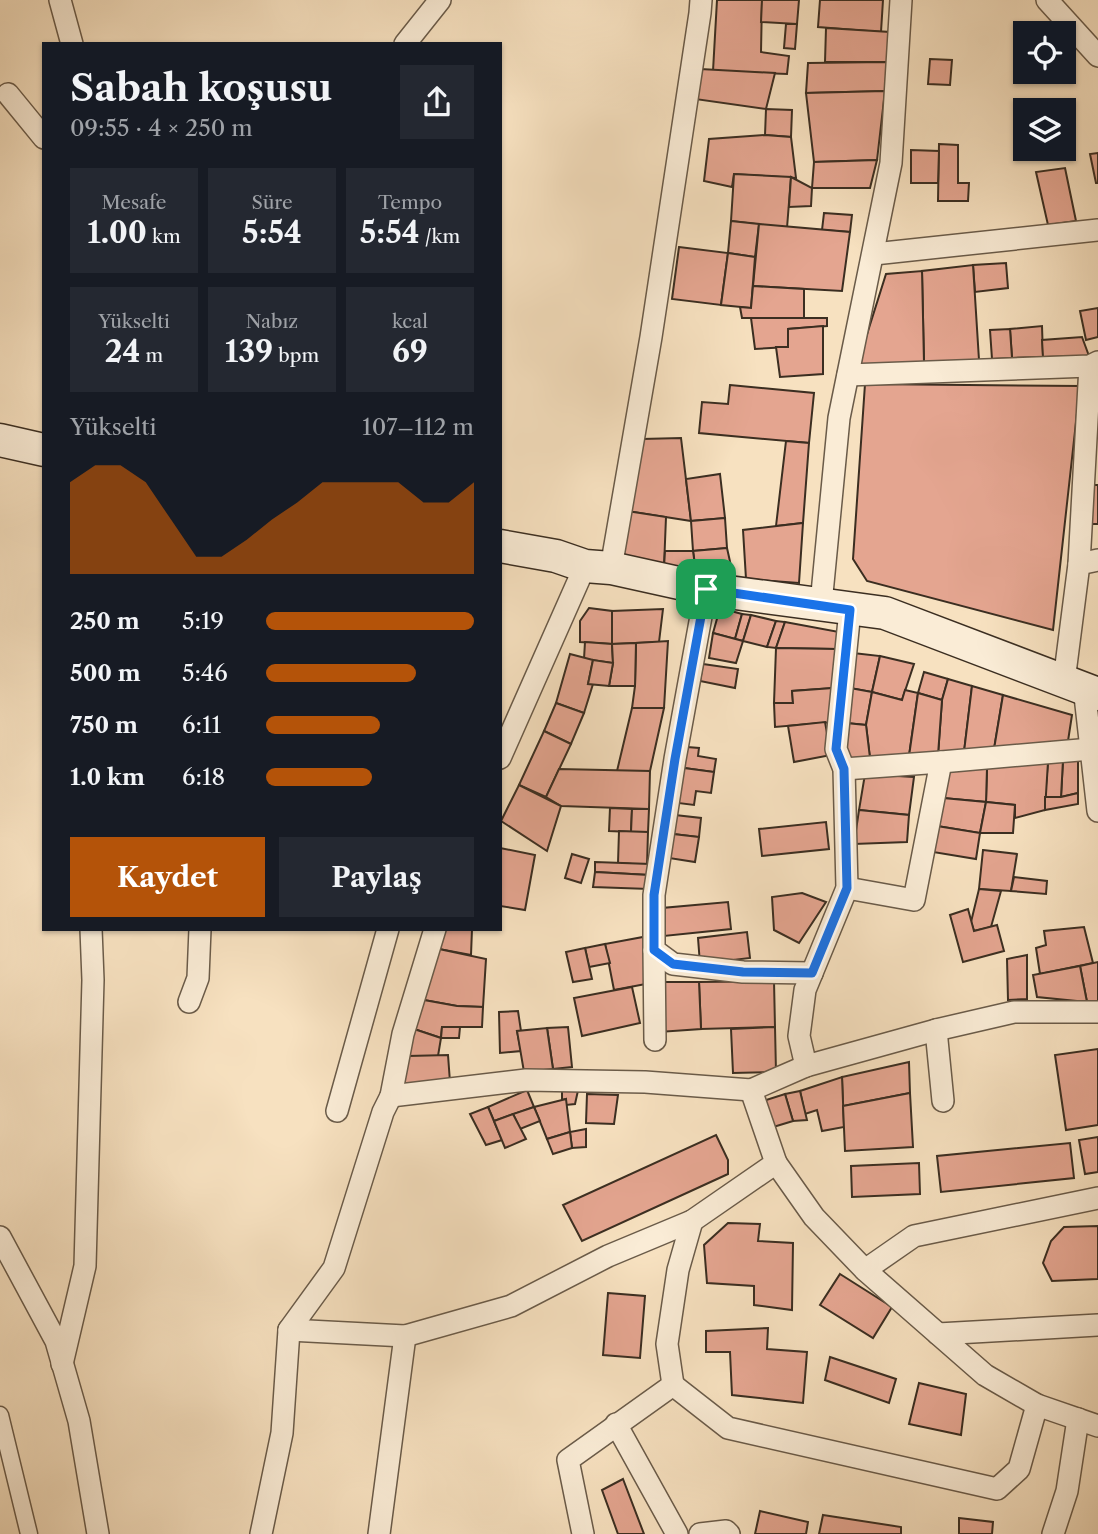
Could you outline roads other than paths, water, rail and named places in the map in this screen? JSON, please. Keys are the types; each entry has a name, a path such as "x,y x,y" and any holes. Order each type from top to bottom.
{"main road":[{"path":"0,440 42,450"},
{"path":"502,547 556,556 706,589 885,613 1082,687"}],"street":[{"path":"60,0 71,42"},
{"path":"407,42 440,0"},
{"path":"502,754 598,567 651,337 701,0"},
{"path":"806,1066 799,1036 805,990 847,888 844,769 836,749 839,418 891,163 901,0"},
{"path":"1047,0 1098,55"},
{"path":"3,91 42,136"},
{"path":"874,254 1098,230"},
{"path":"848,374 1094,364 1089,562 1082,687 1098,811"},
{"path":"655,1040 654,895 706,589"},
{"path":"844,769 1091,749"},
{"path":"847,888 914,900 941,762"},
{"path":"62,1364 85,1266 93,980 90,931"},
{"path":"189,1002 198,978 200,931"},
{"path":"337,1111 387,931"},
{"path":"261,1534 282,1433 289,1330 334,1268 383,1112 391,1096 403,1034 434,931"},
{"path":"654,950 673,964 743,972 812,973"},
{"path":"391,1096 526,1080 645,1082 751,1090 806,1066 936,1030 1014,1012 1098,1012"},
{"path":"936,1030 943,1101"},
{"path":"751,1090 776,1163 814,1217 865,1270 985,1375 1037,1405 1088,1422 1054,1534"},
{"path":"289,1330 405,1336 512,1306 608,1256 692,1221 776,1163"},
{"path":"865,1270 914,1236 1098,1198"},
{"path":"692,1221 678,1270 667,1345 673,1385 728,1428 997,1489 1019,1469 1037,1405"},
{"path":"0,1237 56,1341 79,1421 98,1534"},
{"path":"938,1334 1098,1325"},
{"path":"379,1534 405,1336"},
{"path":"583,1534 568,1460 673,1385"},
{"path":"0,1415 29,1534"},
{"path":"617,1424 677,1534"},
{"path":"700,1534 726,1531 729,1534"}]}
